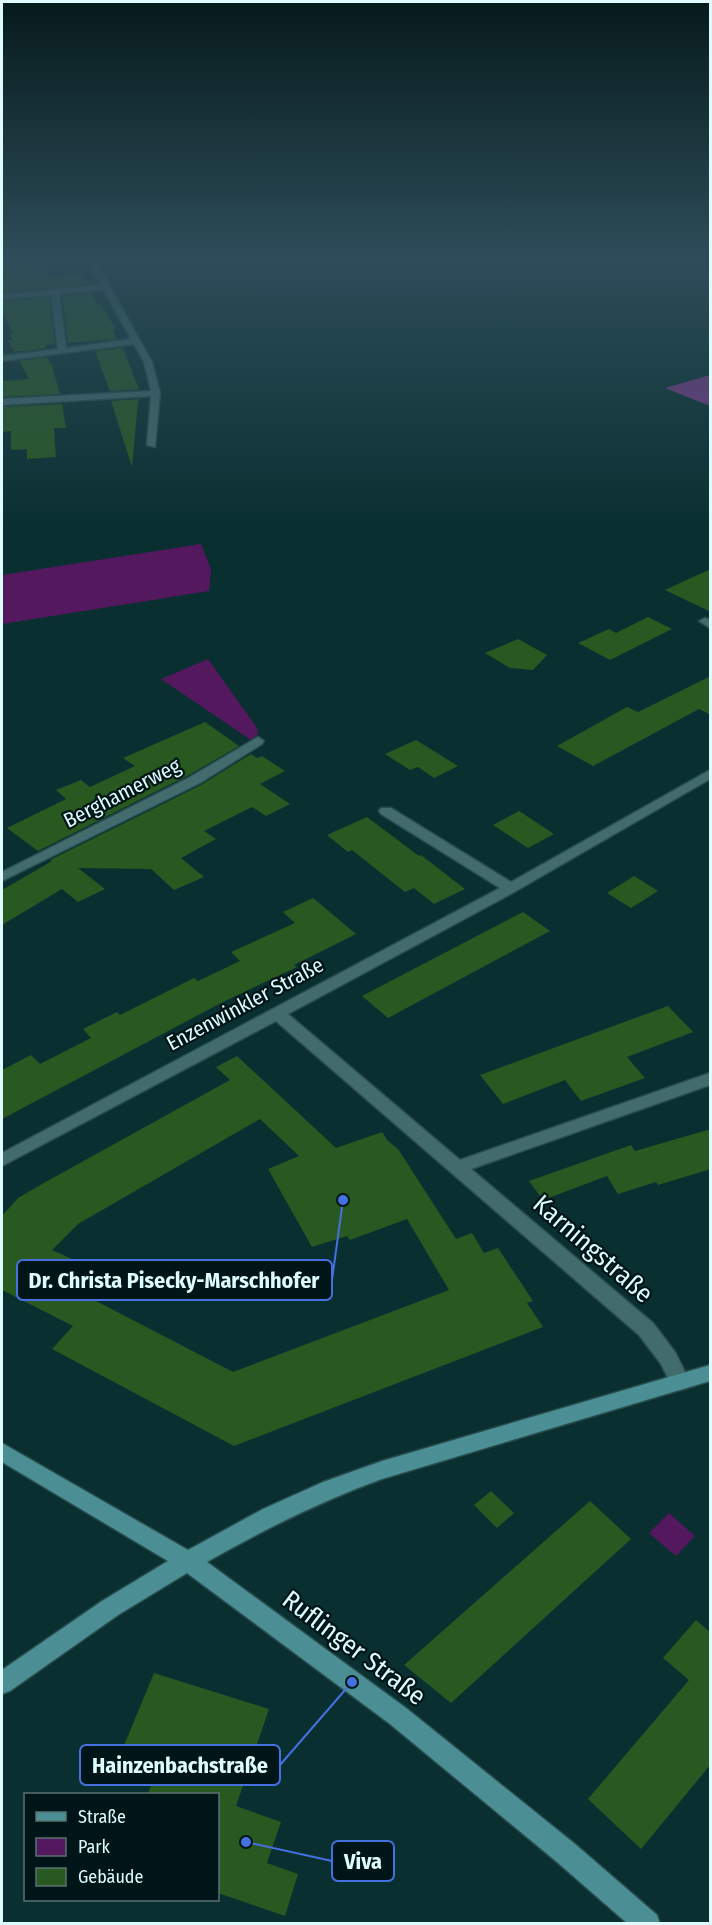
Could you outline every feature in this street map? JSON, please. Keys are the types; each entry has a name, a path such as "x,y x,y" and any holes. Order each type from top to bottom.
{"street":[{"path":"2,359 86,348"},
{"path":"141,348 148,362 156,393 152,445"},
{"path":"2,402 156,393"},
{"name":"Berghamerweg","path":"2,878 195,780 258,741"},
{"name":"Enzenwinkler Straße","path":"2,1160 510,888 711,774"},
{"path":"386,811 510,888"},
{"name":"Karningstraße","path":"277,1013 646,1329 668,1358 680,1382"},
{"path":"458,1167 711,1079"},
{"path":"2,1683 110,1608 188,1561 270,1516 323,1491 382,1470 711,1373"},
{"name":"Ruflinger Straße","path":"2,1452 188,1561 398,1716 648,1923"}],"green space":[{"path":"201,544 211,569 209,591 2,624 2,575"},
{"path":"208,659 257,728 258,734 251,740 161,679"},
{"path":"669,1513 695,1536 676,1556 649,1533"}],"shaded area":[{"path":"710,375 710,406 665,388"}],"building":[{"path":"12,348 45,348 42,349 14,352"},
{"path":"123,348 139,389 110,391 95,351"},
{"path":"47,357 60,394 2,397 2,381 29,379 19,361"},
{"path":"139,399 138,402 132,467 111,401"},
{"path":"62,404 66,428 54,428 56,457 27,459 27,449 11,450 11,431 2,432 2,407"},
{"path":"711,569 711,612 665,590 693,577"},
{"path":"648,617 672,629 610,660 578,643 609,629 616,633"},
{"path":"518,639 547,655 533,670 510,668 485,653"},
{"path":"711,676 711,715 699,709 593,766 557,746 627,707 638,712"},
{"path":"205,722 239,746 189,775 38,851 7,828 66,799 56,790 81,780 90,787 135,766 123,758"},
{"path":"416,740 458,766 434,778 418,767 410,770 385,754"},
{"path":"251,754 257,758 262,756 285,771 260,784 290,804 266,816 252,807 204,831 216,839 181,858 204,877 174,890 151,869 78,868 105,889 78,902 62,889 2,925 2,890 52,861 50,860 201,785"},
{"path":"519,811 554,834 528,848 493,825"},
{"path":"367,817 465,889 434,904 414,888 405,892 352,850 348,852 327,835"},
{"path":"634,876 658,891 631,908 607,893"},
{"path":"313,898 356,934 294,965 297,967 221,1003 2,1119 2,1070 31,1055 40,1064 91,1038 83,1029 117,1012 120,1015 194,978 198,981 240,961 231,952 295,923 283,912"},
{"path":"523,912 550,931 388,1018 362,996"},
{"path":"668,1006 693,1032 627,1057 645,1078 581,1101 565,1080 503,1104 480,1075"},
{"path":"237,1056 336,1148 382,1132 398,1149 456,1239 472,1233 484,1253 498,1248 533,1301 527,1303 543,1327 234,1446 52,1349 73,1326 2,1290 2,1216 18,1198 230,1080 216,1067","holes":["260,1119 299,1156 268,1169 312,1247 347,1236 350,1240 407,1219 449,1290 233,1372 71,1288 90,1267 52,1250 78,1224"]},
{"path":"711,1129 711,1169 658,1185 656,1182 618,1194 607,1176 543,1200 529,1181 631,1145 635,1151"},
{"path":"491,1491 514,1513 497,1528 474,1505"},
{"path":"590,1501 631,1539 451,1703 404,1665"},
{"path":"696,1620 711,1633 711,1764 641,1849 588,1799 689,1680 663,1658"},
{"path":"154,1673 269,1709 236,1806 281,1822 267,1863 298,1874 285,1916 219,1893 219,1793 148,1793 153,1780 115,1767"}],"place":[{"name":"Dr. Christa Pisecky-Marschhofer","path":"343,1200"},
{"name":"Hainzenbachstraße","path":"352,1682"},
{"name":"Viva","path":"246,1842"}]}
